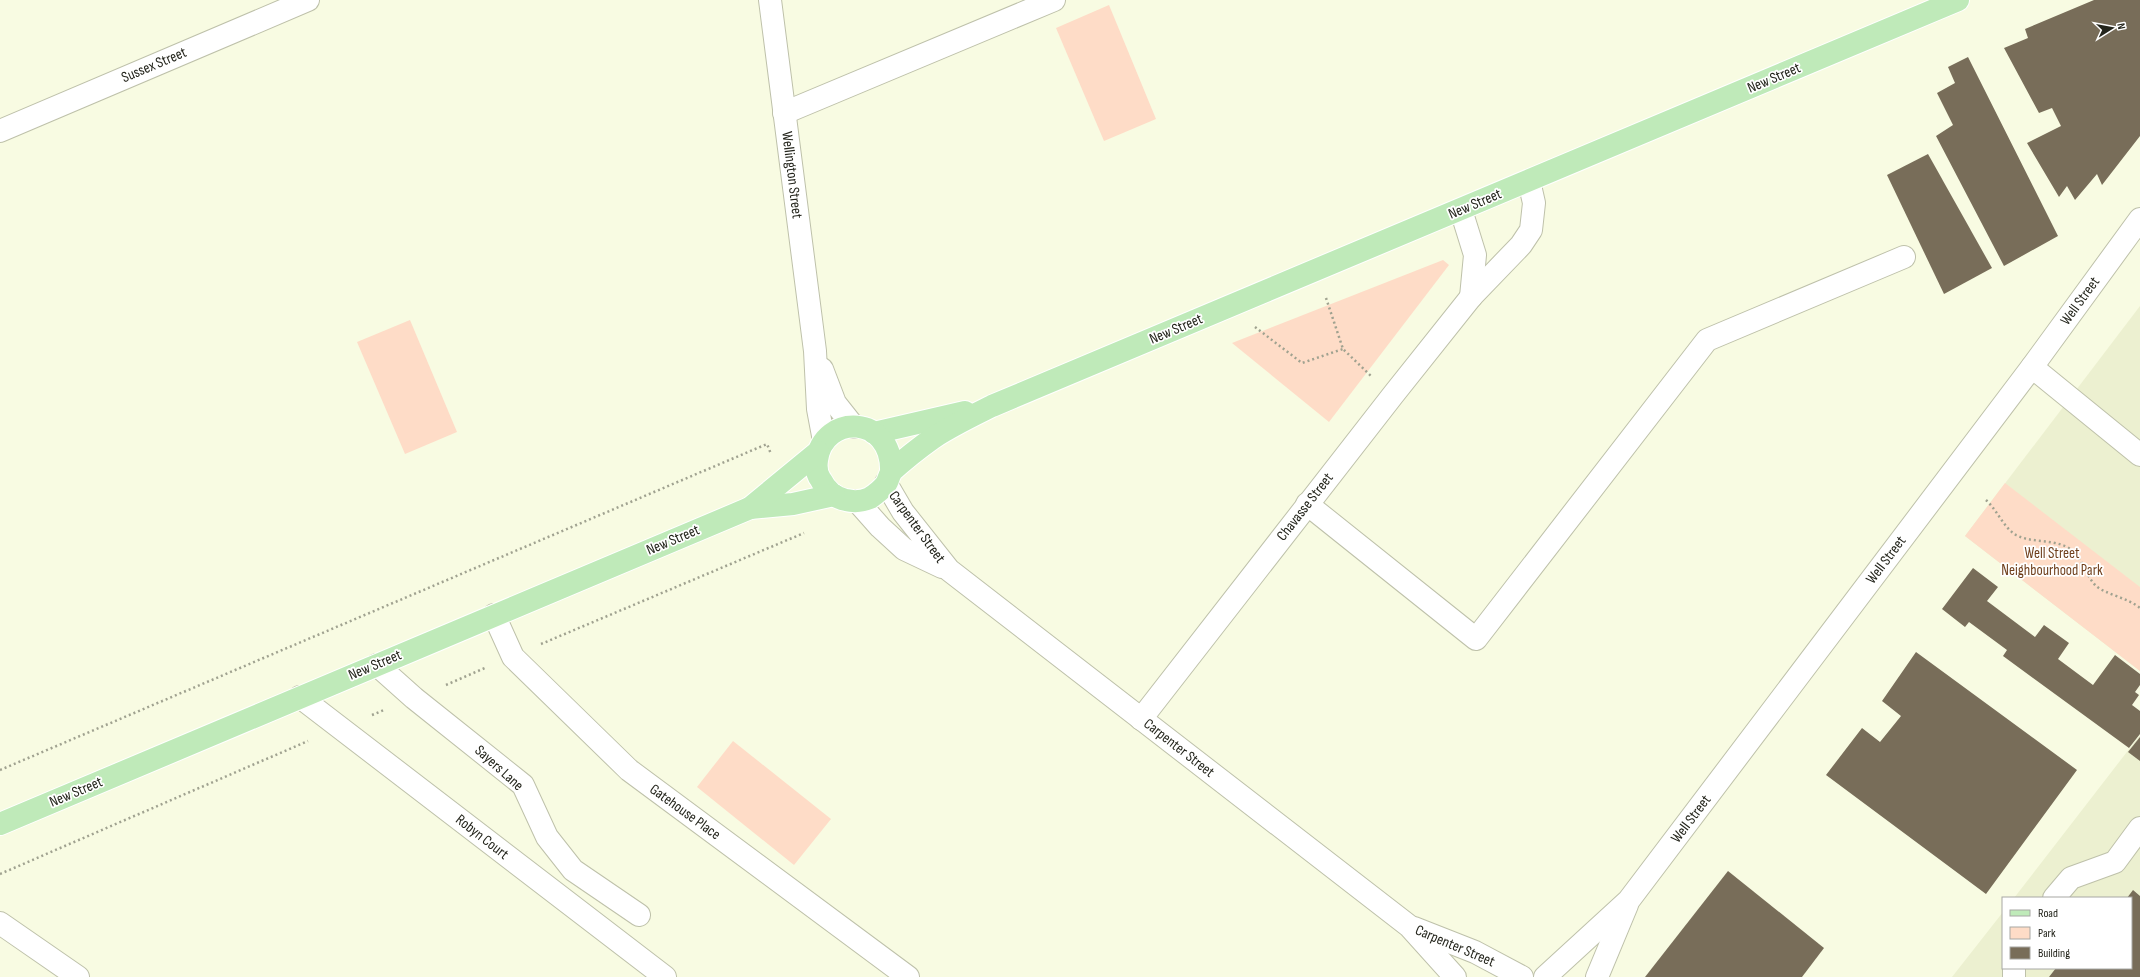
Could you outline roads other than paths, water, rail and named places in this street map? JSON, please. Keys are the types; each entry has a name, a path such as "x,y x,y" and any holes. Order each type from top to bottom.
{"main road":[{"name":"New Street","path":"888,478 934,437 992,406 1958,0"},
{"name":"New Street","path":"864,430 992,406"},
{"path":"846,427 864,430 881,438 888,448 891,460 888,478 879,492 869,498 857,501 845,500 834,496 825,488 819,478 817,465 821,447 834,432 846,427"},
{"name":"New Street","path":"750,508 821,447"},
{"name":"New Street","path":"0,824 750,508 793,504 834,496"}],"street":[{"name":"Sussex Street","path":"0,131 308,0"},
{"name":"Wellington Street","path":"770,0 815,351 821,447"},
{"path":"784,113 1054,0"},
{"name":"Chavasse Street","path":"1142,719 1307,504 1393,395 1471,298 1521,245 1531,230 1534,203 1529,181"},
{"path":"1461,210 1475,255 1471,298"},
{"name":"Well Street","path":"1545,977 1630,900 2032,367 2140,219"},
{"path":"1307,504 1476,639 1707,340 1904,257"},
{"name":"Wellington Street","path":"815,351 836,402 864,430"},
{"path":"2032,367 2140,455"},
{"name":"Carpenter Street","path":"888,478 903,512 949,570"},
{"name":"Carpenter Street","path":"857,501 880,527 904,549 949,570 1409,926 1455,977"},
{"name":"Gatehouse Place","path":"494,615 513,657 628,770 908,977"},
{"name":"Sayers Lane","path":"377,664 414,698 523,785 547,837 573,870 639,915"},
{"name":"Robyn Court","path":"300,697 665,977"},
{"path":"2055,897 2071,878 2115,862 2140,828"},
{"name":"Well Street","path":"1597,977 1630,900"},
{"path":"0,923 78,977"},
{"name":"Carpenter Street","path":"1409,926 1475,952 1522,977"}],"park label":[{"name":"Well Street Neighbourhood Park","path":"2052,562"}]}
